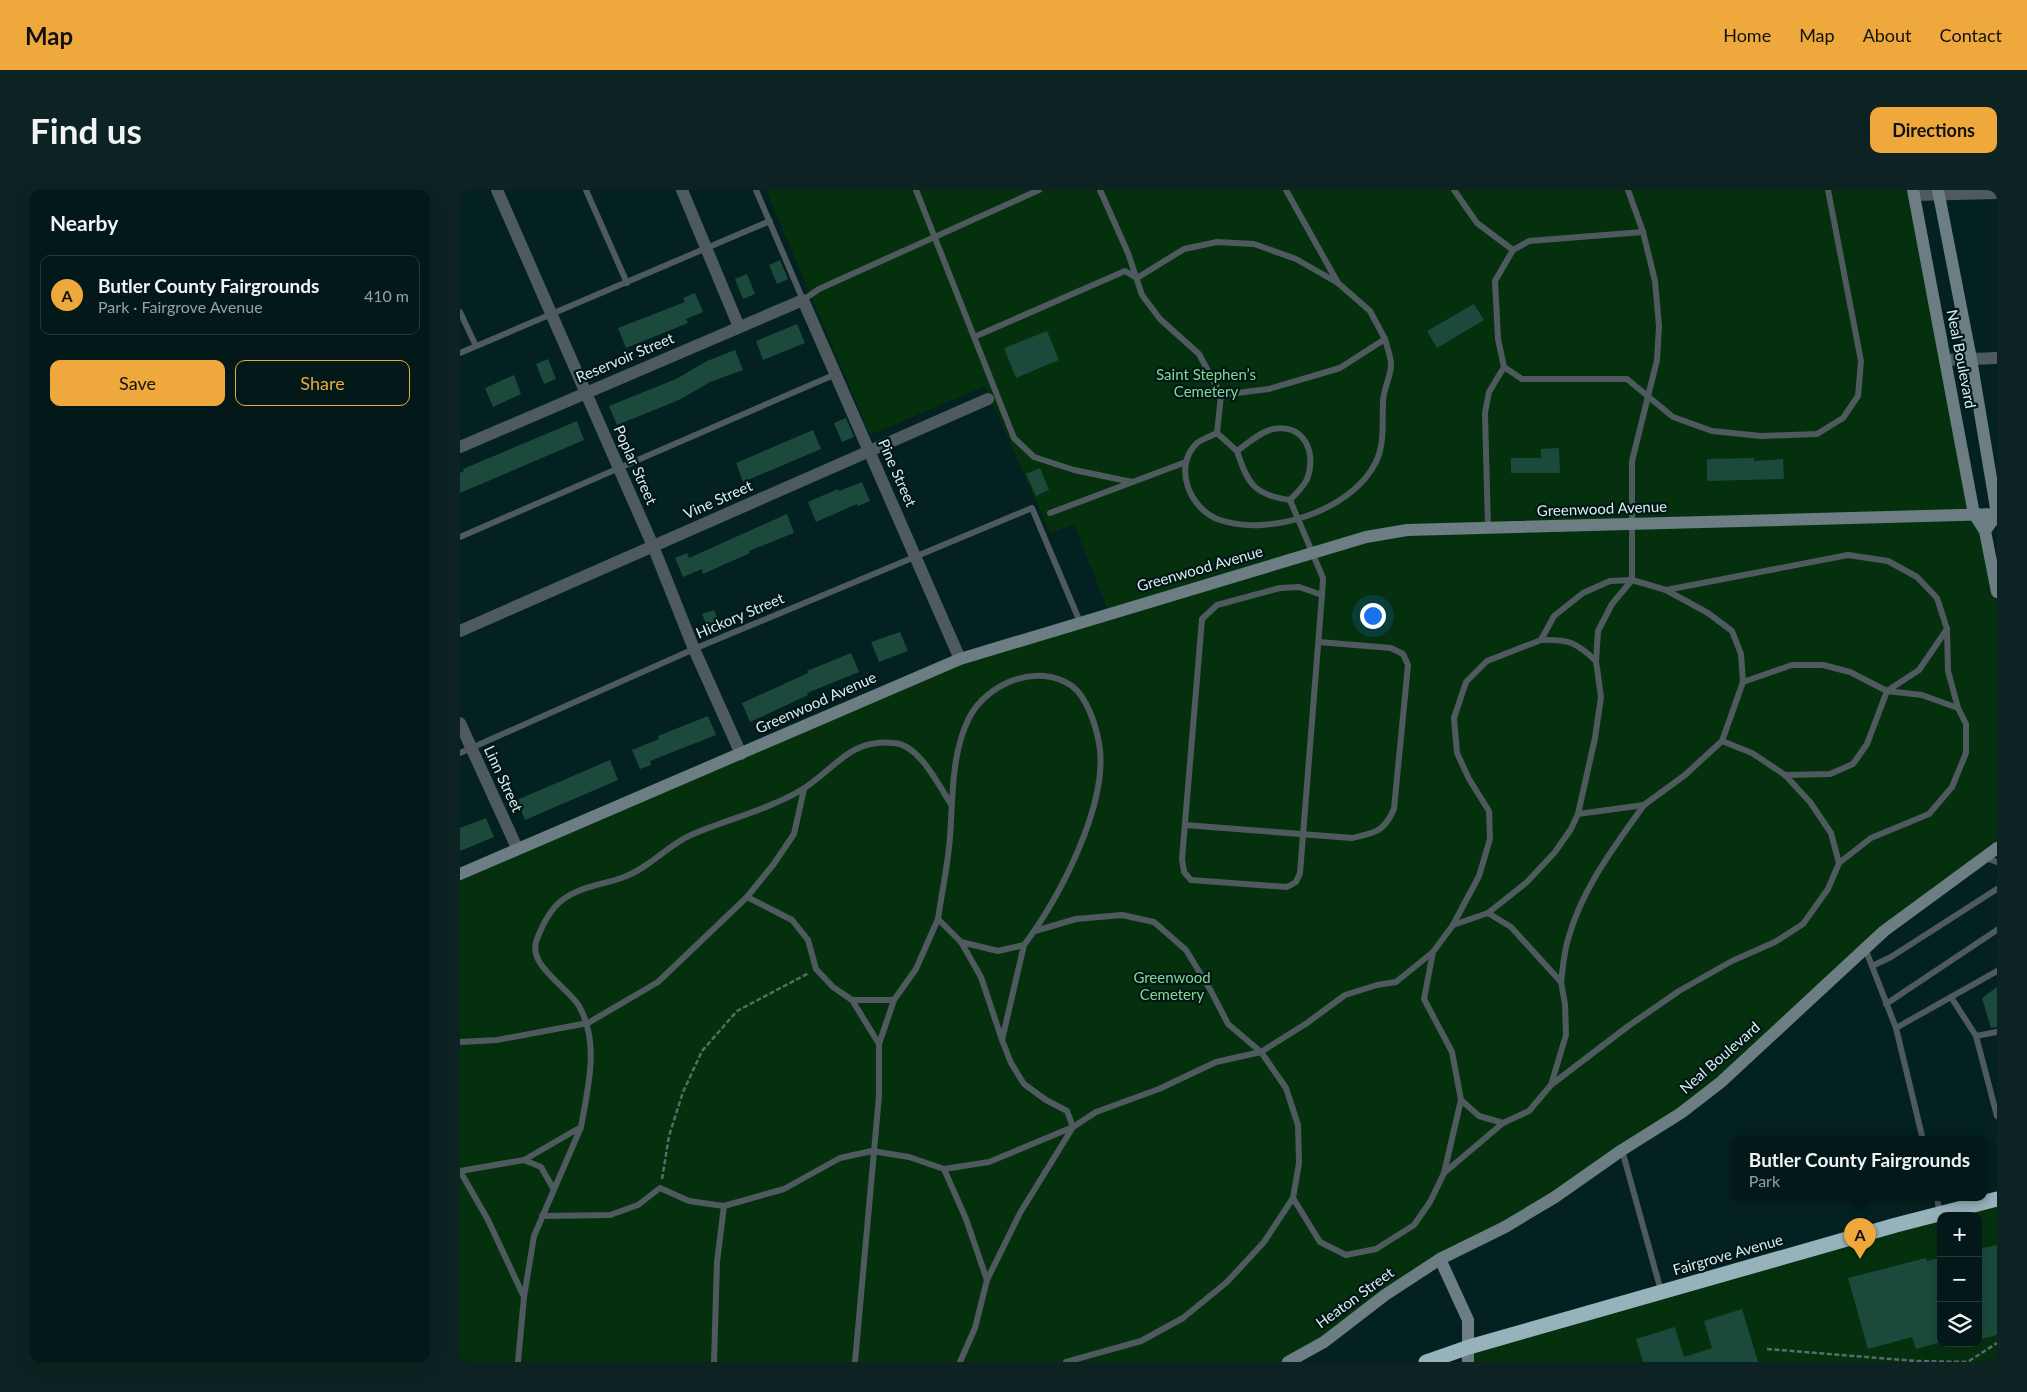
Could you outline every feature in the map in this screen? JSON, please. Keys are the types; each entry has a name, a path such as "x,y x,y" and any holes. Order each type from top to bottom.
{"highway":[{"name":"Fairgrove Avenue","path":"1948,1212 1997,1200"},
{"name":"Fairgrove Avenue","path":"1426,1362 1469,1354 1661,1292 1937,1215"}],"street":[{"name":"Poplar Street","path":"497,190 584,392 654,546 694,649 741,754"},
{"path":"682,190 739,328"},
{"path":"1913,192 1997,193"},
{"name":"Neal Boulevard","path":"1913,192 1974,514 1985,531 1997,592"},
{"name":"Neal Boulevard","path":"1938,192 1971,359 1997,514"},
{"name":"Reservoir Street","path":"460,447 584,392 804,300"},
{"name":"Pine Street","path":"804,300 960,659"},
{"path":"1945,360 1997,358"},
{"name":"Vine Street","path":"460,631 988,399"},
{"path":"1985,531 1997,514"},
{"name":"Greenwood Avenue","path":"460,874 960,659 1366,537 1407,530 1997,514"},
{"name":"Linn Street","path":"460,722 466,751 517,848"},
{"name":"Neal Boulevard","path":"1440,1259 1505,1227 1555,1198 1622,1150 1681,1113 1721,1082 1884,931 1997,848"},
{"path":"1440,1259 1468,1320 1469,1354"},
{"name":"Heaton Street","path":"1288,1362 1324,1342 1385,1295 1440,1259"}],"lane":[{"path":"586,190 627,283"},
{"path":"756,190 804,300 819,289 1039,190"},
{"path":"916,190 1014,438 1034,457 1074,470 1132,482"},
{"path":"1100,190 1137,278 1142,295 1160,319 1199,354 1221,395 1218,433"},
{"path":"1286,190 1338,284"},
{"path":"1454,190 1476,223 1513,250"},
{"path":"1453,925 1488,913 1527,882 1555,852 1571,829 1578,814 1595,738 1600,697 1596,660 1598,630 1612,604 1632,580 1632,462 1637,435 1644,417 1657,360 1659,326 1655,281 1643,232 1628,190"},
{"path":"1504,367 1522,379 1627,379 1673,417 1712,431 1761,436 1818,434 1843,418 1858,396 1861,360 1828,190"},
{"path":"460,353 770,221"},
{"path":"1488,528 1485,413 1489,392 1504,367 1498,339 1495,281 1513,250 1529,240 1643,232"},
{"path":"1137,278 1184,249 1217,242 1254,244 1296,258 1338,284 1370,311 1385,339 1391,364 1383,399 1383,439 1376,462 1356,487 1331,505 1297,520 1252,525 1219,520 1198,507 1187,487 1186,462 1197,444 1218,433"},
{"path":"974,337 1125,271 1137,278"},
{"path":"460,312 476,346"},
{"path":"1221,395 1269,389 1340,368 1385,339"},
{"path":"460,537 836,374"},
{"path":"1238,451 1256,437 1273,429 1290,429 1302,437 1311,450 1312,466 1306,482 1290,500"},
{"path":"1218,433 1238,451 1244,471 1255,488 1269,497 1290,500"},
{"path":"1050,513 1186,462"},
{"path":"1290,500 1323,578 1322,595 1300,873 1296,882 1287,887 1192,880 1184,872 1182,859 1202,619 1217,605 1280,588 1299,586 1322,595"},
{"name":"Hickory Street","path":"466,751 694,649 1032,508 1080,622"},
{"path":"1444,1173 1503,1123 1529,1110 1551,1085 1627,1027 1679,991 1732,961 1775,942 1803,924 1828,889 1838,863 1871,838 1929,814 1952,787 1966,753 1966,724 1958,708 1948,671 1946,629 1937,598 1917,577 1888,561 1848,555 1666,590"},
{"path":"1540,640 1554,616 1582,593 1610,581 1632,580 1666,590 1708,613 1732,631 1741,654 1743,682 1722,741 1685,775 1644,805 1608,856 1580,904 1568,937 1561,982 1565,1004 1566,1034 1551,1085"},
{"path":"1785,775 1830,774 1853,764 1867,744 1887,691 1918,670 1946,629"},
{"path":"542,1216 610,1214 638,1205 660,1188 689,1201 724,1206 784,1189 840,1158 872,1151 909,1157 944,1169 989,1162 1073,1127 1096,1112 1159,1089 1216,1062 1261,1052 1307,1023 1344,995 1377,985 1396,982 1433,952 1453,925 1479,876 1490,839 1489,810 1469,779 1457,753 1454,718 1466,682 1487,661 1540,640 1560,639 1579,644 1596,660"},
{"path":"1185,825 1352,838 1374,834 1388,823 1394,809 1408,665 1403,654 1391,648 1318,642"},
{"path":"1743,682 1792,665 1822,665 1850,672 1887,691 1922,695 1958,708"},
{"path":"855,1362 872,1151 879,1096 879,1044 894,1000 916,969 938,919 950,838 951,804 958,749 969,717 992,691 1022,676 1049,676 1073,687 1090,711 1100,745 1098,793 1078,852 1035,931 1024,945 1002,1040"},
{"path":"1722,741 1752,753 1785,775 1810,802 1831,833 1838,863"},
{"path":"518,1362 524,1297 534,1236 553,1188 581,1127 589,1077 591,1040 588,1023 578,1004 539,961 535,942 544,923 561,901 583,888 626,877 690,835 758,811 804,789 845,754 867,744 896,742 919,755 951,804"},
{"path":"460,1042 497,1040 588,1023 658,982 747,898 794,834 804,789"},
{"path":"1578,814 1644,805"},
{"path":"1984,858 1997,862"},
{"path":"1872,966 1891,957 1997,889"},
{"path":"747,898 792,920 808,940 816,969 833,988 852,1000 879,1044"},
{"path":"1488,913 1511,927 1561,982"},
{"path":"1035,931 1076,919 1122,915 1154,922 1186,950 1211,990 1228,1024 1261,1052 1286,1088 1298,1125 1299,1163 1292,1198 1264,1242 1227,1282 1184,1318 1141,1341 1066,1362"},
{"path":"938,919 961,942 981,977 1010,1063 1024,1084 1046,1100 1067,1111 1073,1127"},
{"path":"1886,1004 1997,930"},
{"path":"961,942 998,951 1024,945"},
{"path":"1865,948 1896,1028 1922,1136"},
{"path":"1292,1198 1320,1242 1346,1255 1376,1249 1414,1225 1430,1202 1444,1173 1461,1100 1452,1052 1424,999 1433,952"},
{"path":"1896,1028 1997,970"},
{"path":"1951,997 1976,1036 1997,1116"},
{"path":"852,1000 894,1000"},
{"path":"1976,1036 1997,1032"},
{"path":"1461,1100 1479,1116 1503,1123"},
{"path":"524,1297 488,1220 460,1171 524,1160 581,1127"},
{"path":"960,1362 975,1328 987,1280 1020,1212 1073,1127"},
{"path":"1622,1150 1661,1292"},
{"path":"524,1160 541,1167 553,1188"},
{"path":"944,1169 966,1219 987,1280"},
{"path":"714,1362 716,1271 724,1206"}],"path":[{"path":"660,1188 669,1136 683,1092 702,1051 737,1011 816,969"},
{"path":"1767,1349 1916,1361 1969,1362 1997,1343"}],"green space":[{"name":"Greenwood Cemetery","path":"766,190 1913,190 1974,514 1997,592 1997,848 1884,931 1721,1082 1622,1150 1440,1259 1288,1362 460,1362 460,874 960,659 1109,613 1074,524 1050,533 985,386 870,435"},
{"path":"1997,1199 1997,1362 1468,1362 1469,1347 1937,1216 1937,1347 1982,1347 1982,1212 1951,1212"}],"building":[{"path":"780,260 788,279 777,284 769,265"},
{"path":"747,274 755,294 743,299 735,279"},
{"path":"695,293 703,312 686,319 688,323 626,348 618,328 685,302 683,298"},
{"path":"1474,304 1484,320 1437,348 1427,331"},
{"path":"797,324 805,343 763,360 756,341"},
{"path":"1047,331 1059,360 1016,378 1004,348"},
{"path":"735,350 743,370 710,382 679,400 617,425 609,406 676,379 707,361"},
{"path":"548,359 556,379 544,384 536,364"},
{"path":"514,375 521,394 493,407 485,388"},
{"path":"846,418 854,437 842,442 834,423"},
{"path":"577,421 584,440 460,493 460,473 464,471 463,469"},
{"path":"813,430 821,449 743,482 736,463"},
{"path":"1559,448 1560,473 1511,473 1511,458 1541,458 1541,449"},
{"path":"1754,458 1754,461 1783,459 1784,479 1707,481 1707,459"},
{"path":"1040,468 1049,490 1036,496 1026,474"},
{"path":"862,482 870,501 858,506 857,504 816,522 808,502 838,489 839,491"},
{"path":"787,514 794,533 749,551 750,553 703,574 702,569 683,577 675,558 687,553 689,558"},
{"path":"714,610 722,629 710,634 702,614"},
{"path":"900,632 908,651 879,662 871,642"},
{"path":"851,653 859,672 807,693 808,695 750,722 742,703 808,673 807,671"},
{"path":"708,716 716,735 650,761 651,765 640,769 632,750 659,739 658,736"},
{"path":"610,760 618,780 525,820 517,800"},
{"path":"486,818 494,837 460,851 460,828"},
{"path":"1997,987 1997,1027 1991,1028 1982,998"},
{"path":"1997,1245 1997,1335 1982,1339 1982,1257 1982,1248"},
{"path":"1926,1258 1927,1261 1937,1258 1937,1343 1916,1349 1912,1337 1868,1349 1848,1278"},
{"path":"1742,1309 1758,1362 1643,1362 1636,1339 1675,1327 1684,1357 1712,1348 1704,1321"}],"place":[{"name":"Butler County Fairgrounds","path":"1860,1259"}],"park label":[{"name":"Saint Stephen’s Cemetery","path":"1206,384"}]}
